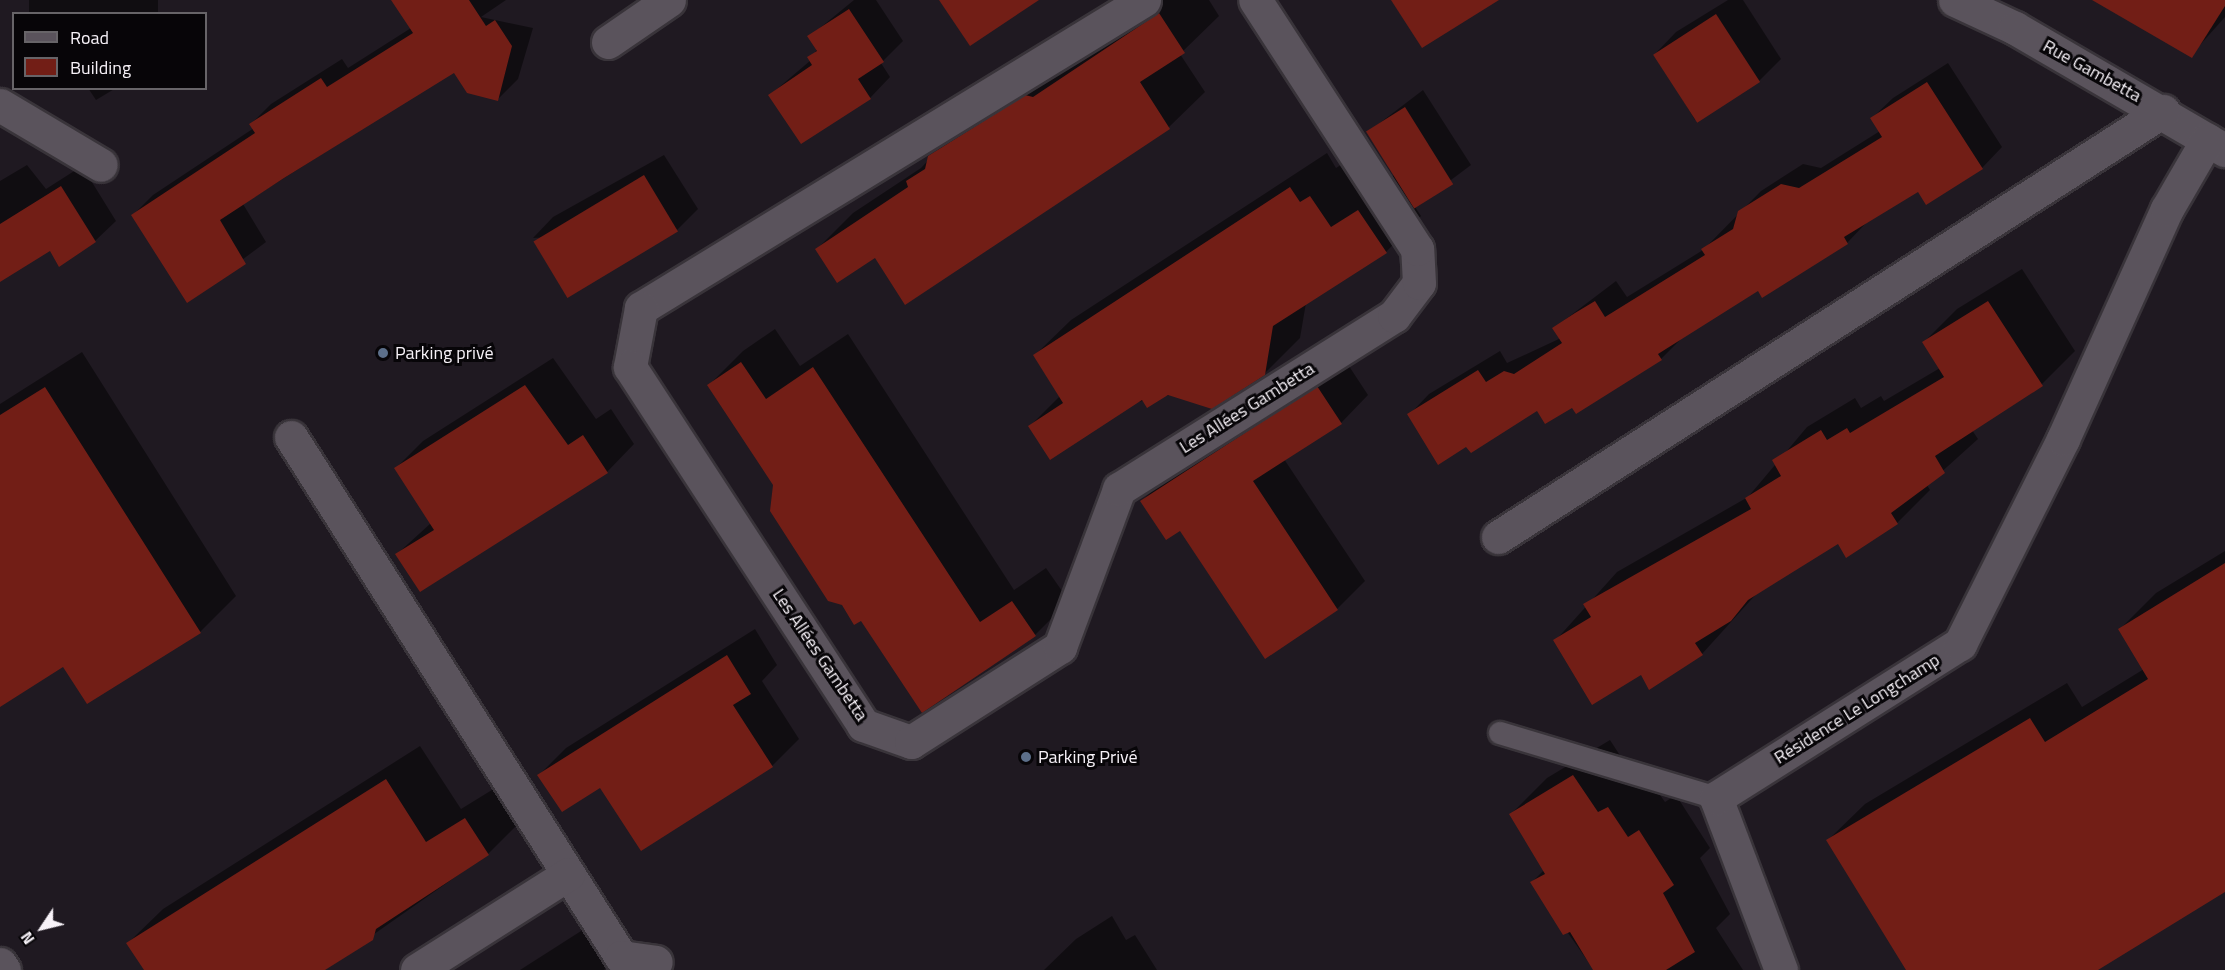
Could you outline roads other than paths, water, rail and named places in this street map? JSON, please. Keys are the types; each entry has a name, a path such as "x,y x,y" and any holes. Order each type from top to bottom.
{"street":[{"path":"608,42 669,0"},
{"name":"Les Allées Gambetta","path":"1144,0 641,308 630,367 863,724 910,742 1060,647 1119,489 1394,316 1419,283 1417,249 1255,0"},
{"name":"Rue Gambetta","path":"1955,0 2163,111 2216,145"},
{"path":"0,105 101,165"},
{"path":"1498,537 2163,111"},
{"name":"Résidence Le Longchamp","path":"1716,798 1959,644 2063,439 2167,209 2216,145"},
{"path":"291,437 621,957 656,962"},
{"path":"1716,798 1781,970"},
{"path":"417,970 568,874"},
{"path":"0,964 4,970"}],"lane":[{"path":"1500,733 1716,798"}],"place":[{"name":"Parking privé","path":"383,353"},
{"name":"Parking Privé","path":"1026,757"}]}
